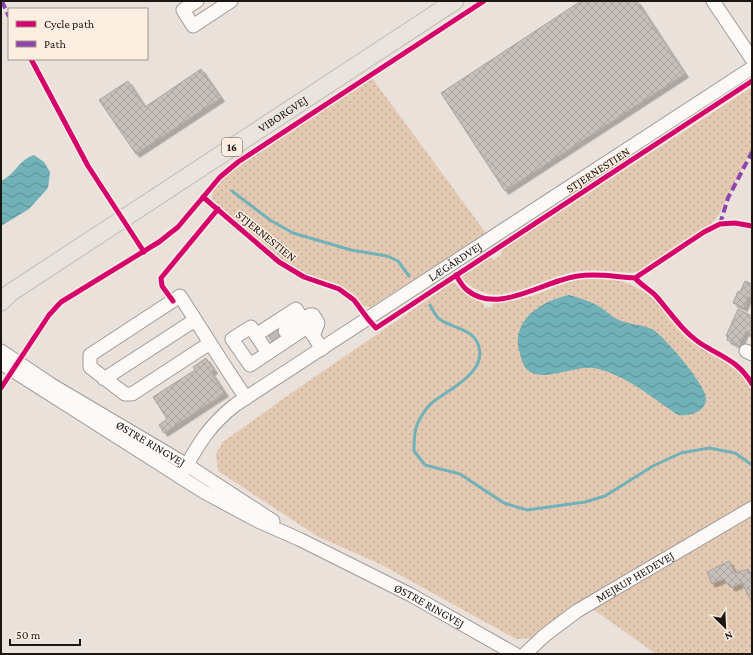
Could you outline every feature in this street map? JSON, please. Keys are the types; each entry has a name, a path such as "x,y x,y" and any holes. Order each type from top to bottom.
{"main road":[{"name":"VIBORGVEJ","path":"4,297 455,1"}],"street":[{"path":"197,1 183,10 193,26 231,1"},
{"path":"713,1 752,59"},
{"name":"LÆGÅRDVEJ","path":"180,477 204,435 219,418 246,398 752,68"},
{"path":"246,398 213,347 195,320 180,296 90,355 90,367 125,394 132,394 213,347 232,339 251,327 264,343"},
{"path":"232,377 250,365 264,343 296,309 322,349"},
{"path":"104,379 195,320"},
{"path":"285,331 307,327"},
{"path":"264,343 307,327"},
{"path":"232,339 250,365"},
{"name":"ØSTRE RINGVEJ","path":"1,351 56,388 187,465 299,539"},
{"name":"ØSTRE RINGVEJ","path":"1,363 180,477 258,521 299,539 411,595 515,654"},
{"name":"MEJRUP HEDEVEJ","path":"524,654 545,635 577,611 752,508"}],"shaded area":[{"path":"372,78 486,233 371,307 363,306 347,291 304,274 292,267 275,255 212,199 218,183 232,171"},
{"path":"752,87 752,149 719,214 712,223 639,271 632,273 600,270 580,271 565,274 503,294 489,294 475,288 461,277 491,257 494,260 502,254 501,250"},
{"path":"608,278 631,285 648,295 693,340 733,367 746,381 752,391 752,500 573,606 534,638 516,639 382,565 317,536 218,471 216,454 223,442 287,396 453,282 469,296 481,301 485,307 491,307 495,302 532,296 565,283 582,279"},
{"path":"752,516 752,654 656,654 590,607"}],"water":[{"path":"34,155 44,162 50,172 48,188 29,209 1,226 1,181 11,174 24,160"},
{"path":"569,295 602,308 613,317 621,321 648,327 658,333 684,361 699,383 706,398 703,407 692,414 678,415 626,380 593,368 544,375 530,372 522,362 518,342 519,332 523,322 530,314 548,302"}],"building":[{"path":"581,1 637,1 685,74 505,191 441,93"},
{"path":"201,69 221,98 136,154 99,100 128,81 145,107"},
{"path":"745,281 752,284 752,299 748,297 744,308 733,303 738,291 740,292"},
{"path":"738,309 752,316 752,335 745,332 739,346 727,340 728,337 726,336"},
{"path":"206,358 214,370 211,372 225,393 164,433 159,425 167,419 153,397 195,370 193,367"},
{"path":"729,561 735,573 748,569 752,577 752,603 742,583 732,588 729,583 728,584 723,579 712,584 707,572"}],"waterway":[{"path":"232,191 270,220 293,233 351,250 387,256 398,261 409,276"},
{"path":"430,305 438,318 466,331 471,335 478,344 480,354 478,363 466,379 431,404 424,412 418,423 415,435 414,451 425,465 460,474 504,503 527,510 585,502 605,496 653,466 681,453 709,448 735,453 752,465"}],"tunnel":[{"path":"270,340 285,331"}],"marked path":[{"path":"2,1 8,15"},
{"path":"720,224 728,198 752,152"}],"cycle path":[{"path":"1,388 49,315 61,302 159,242 178,227 220,177 238,162 484,1"},
{"path":"32,60 88,166 144,252"},
{"name":"STJERNESTIEN","path":"203,197 279,262 304,277 339,289 354,300 376,328 752,81"},
{"path":"173,301 162,286 161,278 218,209"},
{"path":"456,275 467,290 479,297 492,299 507,298 578,276 600,275 635,278 704,232 720,224 735,223 752,226"},
{"path":"635,278 656,296 676,321 688,333 700,343 735,364 747,376 752,384"}]}
